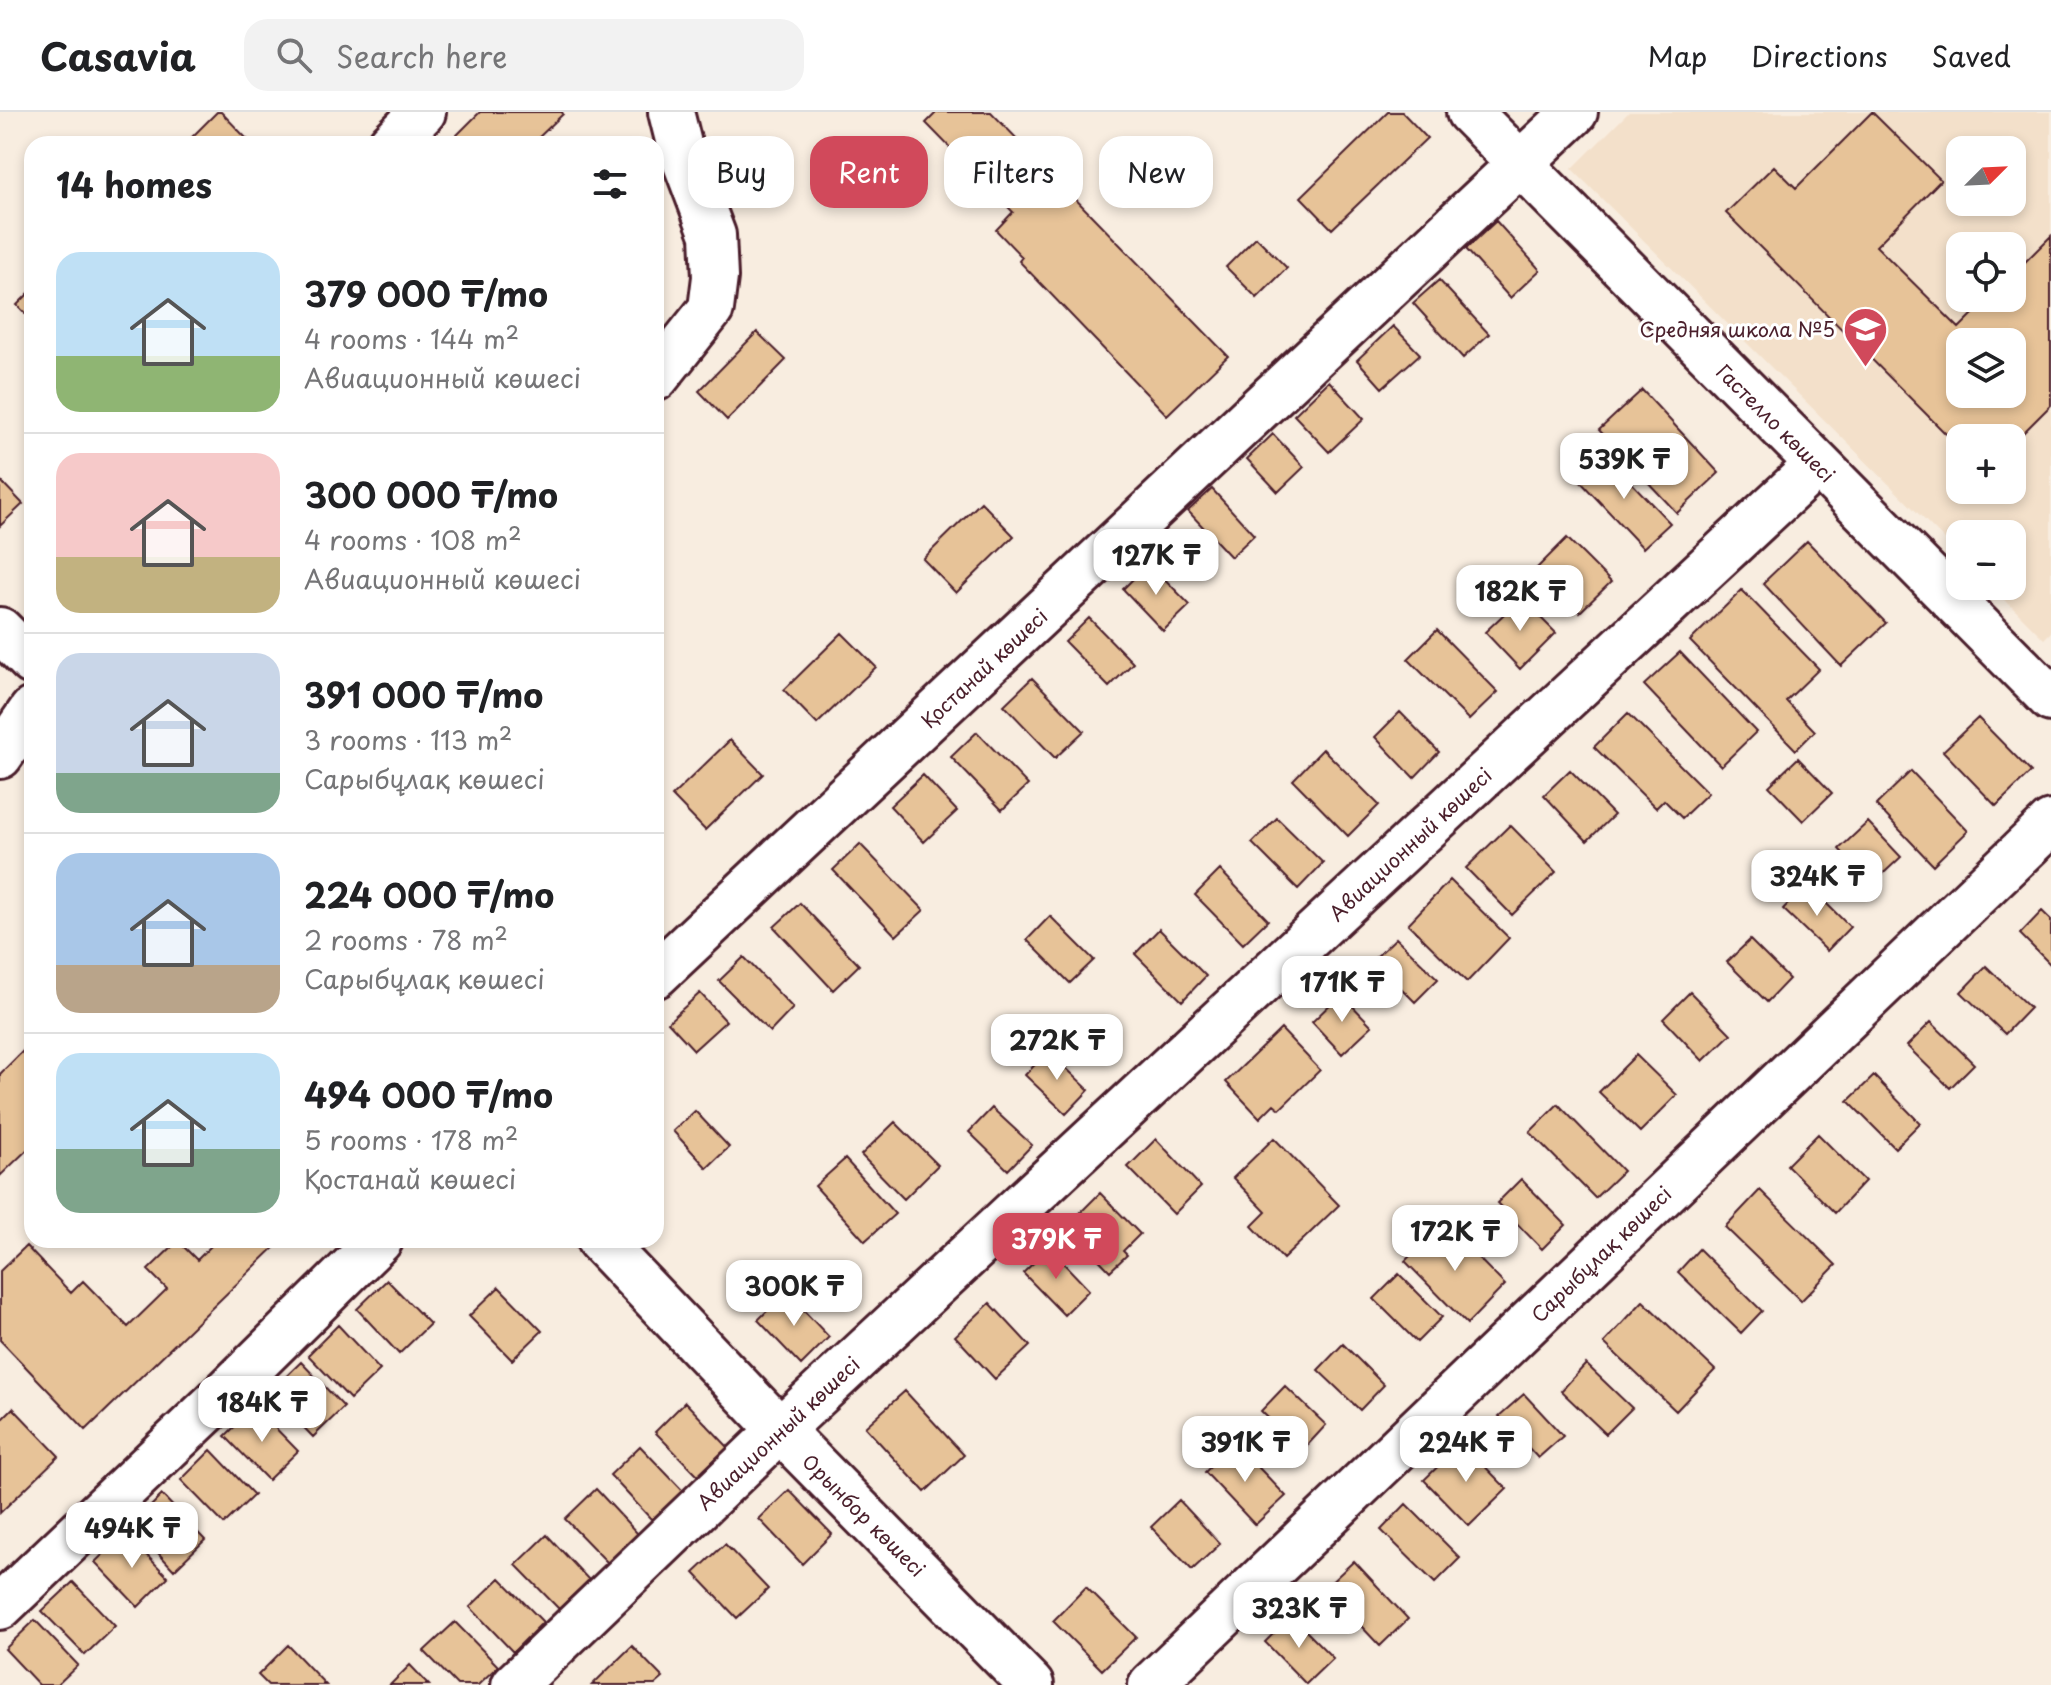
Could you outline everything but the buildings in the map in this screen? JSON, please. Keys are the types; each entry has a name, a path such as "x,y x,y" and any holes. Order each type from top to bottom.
{"street":[{"path":"399,136 423,112"},
{"path":"664,368 711,309 715,277 713,235 680,148 671,112"},
{"name":"Гастелло көшесі","path":"1469,112 1817,465 2044,677"},
{"name":"Қостанай көшесі","path":"664,967 1575,112"},
{"name":"Авиационный көшесі","path":"514,1685 780,1430 1817,465"},
{"path":"0,630 24,654"},
{"path":"0,756 24,722"},
{"name":"Сарыбұлақ көшесі","path":"1151,1685 2051,823"},
{"path":"0,1607 215,1403 372,1248"},
{"name":"Орынбор көшесі","path":"607,1248 780,1430 1031,1685"}],"shaded area":[{"name":"Средняя школа №5","path":"1629,112 2051,112 2051,632 2044,639 2005,600 2026,600 2026,520 1946,520 1946,541 1572,169"}],"place":[{"name":"Средняя школа №5","path":"1866,368"}]}
